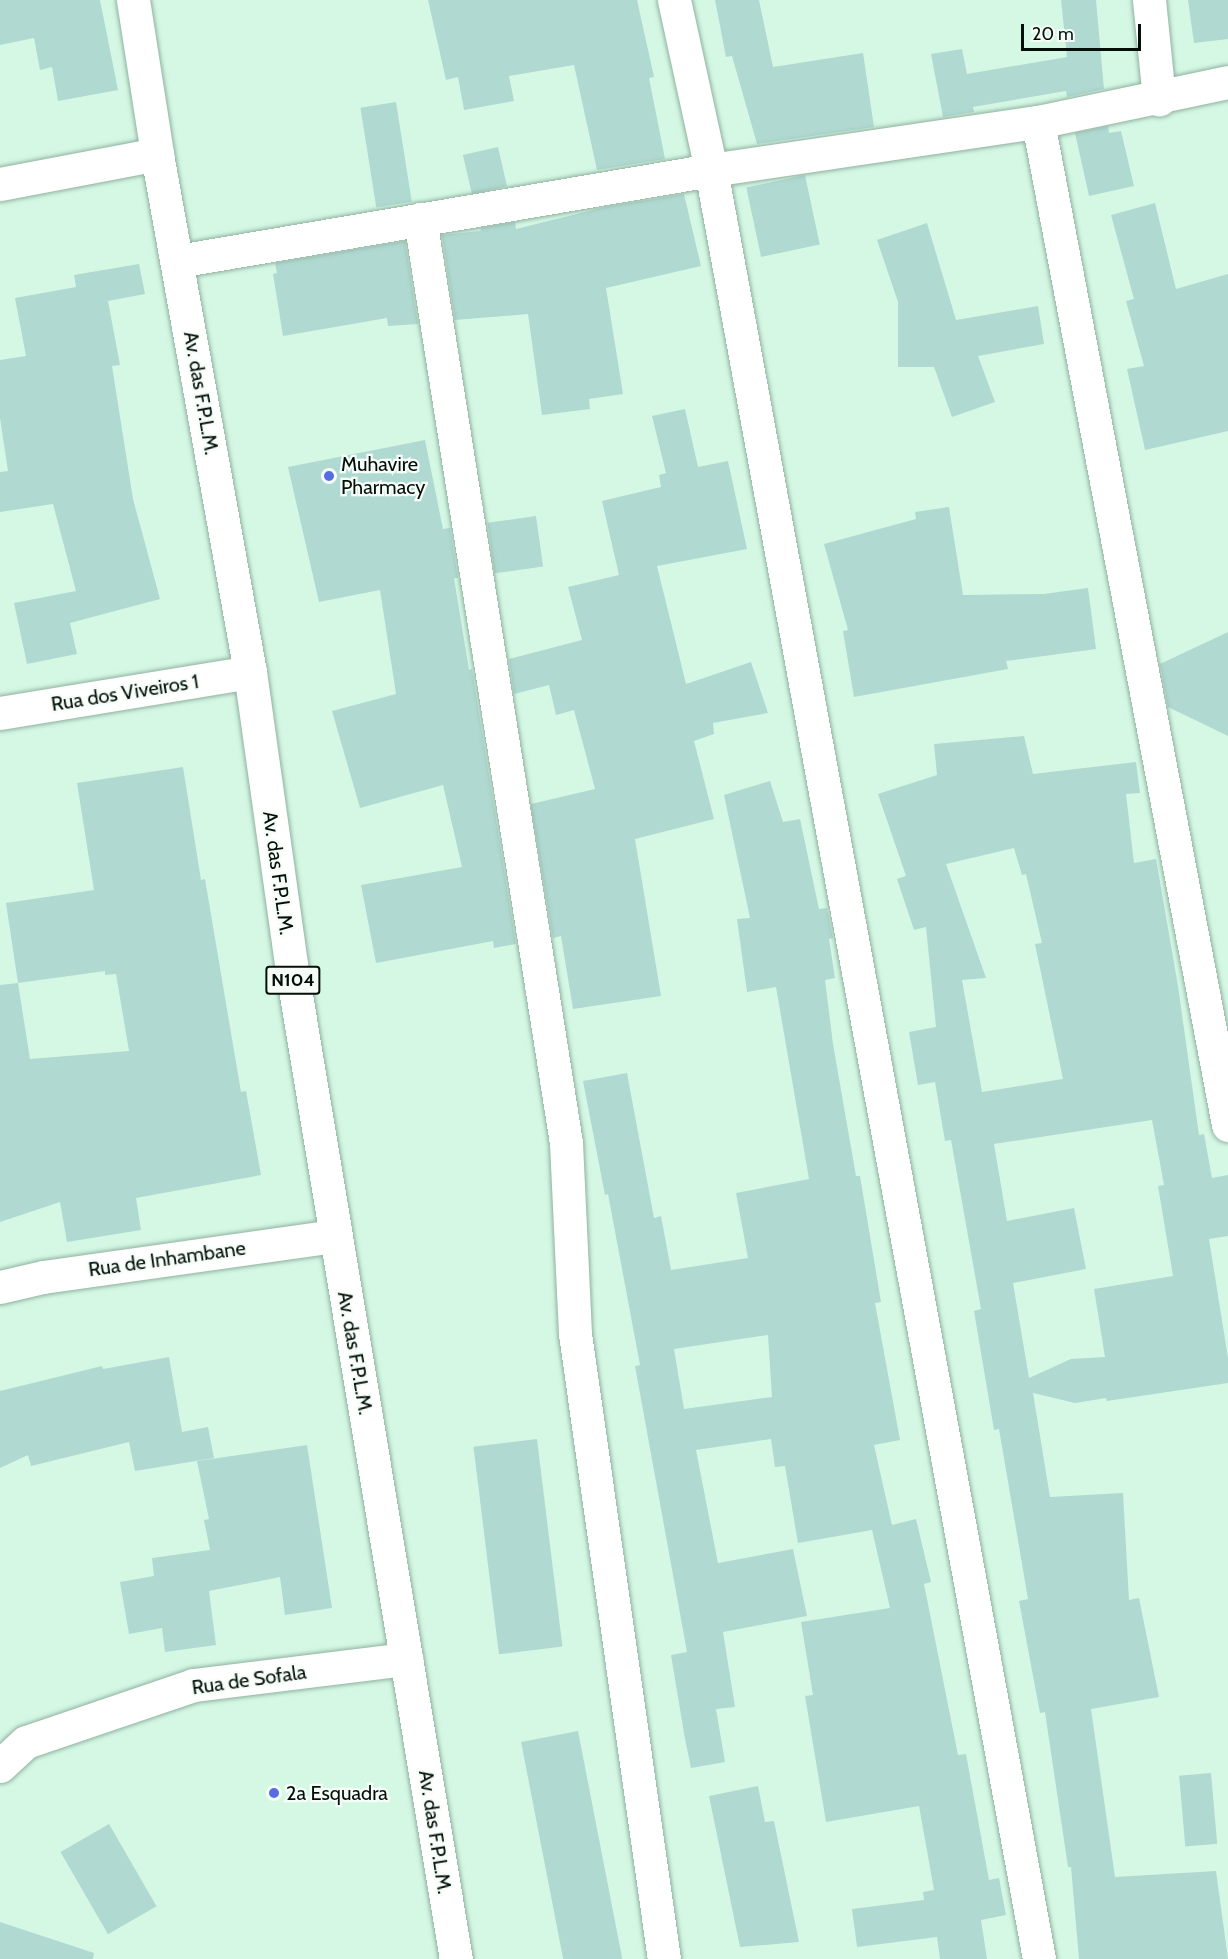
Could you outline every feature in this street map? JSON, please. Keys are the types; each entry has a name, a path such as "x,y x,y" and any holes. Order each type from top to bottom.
{"street":[{"name":"Av. das F.P.L.M.","path":"133,0 157,154 250,672 291,964 456,1959"},
{"path":"674,0 711,170 1039,1959"},
{"path":"1149,0 1159,99"},
{"path":"178,261 711,170 1038,122 1159,99 1228,82"},
{"path":"1038,122 1228,1125"},
{"path":"0,184 157,154"},
{"path":"420,219 566,1143 575,1334 664,1959"},
{"name":"Rua dos Viveiros 1","path":"0,714 250,672"},
{"name":"Rua de Inhambane","path":"0,1287 43,1276 335,1236"},
{"name":"Rua de Sofala","path":"0,1766 26,1742 193,1685 406,1659"}],"building":[{"path":"0,0 100,0 118,90 58,101 52,67 40,70 34,38 0,45"},
{"path":"428,0 637,0 654,77 649,78 665,159 597,170 574,65 509,76 514,101 464,110 458,77 446,80"},
{"path":"715,0 759,0 773,67 863,53 874,127 757,144 732,56 726,57"},
{"path":"1061,0 1096,0 1104,89 1067,97 1066,91 973,107 974,112 943,117 931,54 962,49 967,74 1067,57"},
{"path":"1188,0 1228,0 1228,39 1194,43"},
{"path":"396,102 412,202 376,207 360,108"},
{"path":"1108,126 1109,133 1121,131 1134,186 1089,196 1075,133"},
{"path":"498,147 507,186 472,194 463,155"},
{"path":"805,175 820,244 761,257 746,187"},
{"path":"684,194 701,266 606,288 623,394 589,399 590,409 542,415 528,314 455,320 442,235 481,231 480,228 515,222 516,229 605,207"},
{"path":"1155,203 1176,289 1228,274 1228,431 1145,450 1127,369 1144,366 1126,301 1134,299 1111,215"},
{"path":"927,223 956,320 1038,306 1044,344 978,356 995,402 952,417 934,367 898,367 898,302 877,240"},
{"path":"405,241 418,324 388,326 387,318 283,336 273,274 277,273 275,263"},
{"path":"139,264 145,294 108,301 120,365 112,366 133,499 160,599 70,623 77,654 27,664 14,603 76,591 53,504 0,512 0,472 8,471 0,418 0,360 26,356 15,298 76,287 74,275"},
{"path":"685,409 698,467 728,461 747,549 657,566 686,684 751,662 768,713 713,723 714,734 694,741 714,819 635,839 661,996 573,1009 561,936 553,938 531,804 595,789 574,710 556,715 549,685 514,694 509,659 582,640 568,587 619,575 602,501 661,487 659,475 666,473 652,416"},
{"path":"425,440 443,529 450,528 458,578 454,578 469,670 472,669 516,944 494,948 493,941 376,963 361,885 462,867 443,785 360,808 332,711 396,694 380,590 319,602 288,467"},
{"path":"949,507 963,595 1044,594 1088,588 1096,649 1006,661 1008,669 854,697 843,631 848,630 824,544 916,519 915,512"},
{"path":"536,516 543,567 495,573 487,523"},
{"path":"1228,632 1228,736 1168,707 1160,664"},
{"path":"1024,736 1033,774 1136,762 1140,793 1126,794 1134,863 1156,859 1178,986 1199,1135 1204,1134 1212,1178 1228,1175 1228,1236 1209,1239 1228,1358 1228,1383 1107,1401 1106,1398 1075,1403 1033,1393 1050,1497 1123,1493 1129,1600 1139,1598 1159,1697 1091,1709 1115,1877 1216,1871 1228,1959 1079,1959 1071,1867 1068,1867 1045,1712 1040,1713 1019,1601 1028,1599 999,1429 994,1430 974,1311 981,1309 951,1140 945,1141 935,1082 918,1085 909,1032 936,1027 926,927 914,930 897,879 906,876 878,794 937,775 934,744","holes":["1014,848 1022,875 1026,874 1042,943 1035,944 1063,1079 982,1092 962,980 986,978 946,864","1152,1120 1164,1185 1158,1186 1173,1276 1094,1289 1105,1357 1071,1359 1029,1378 1013,1283 1086,1269 1074,1208 1007,1221 994,1144"]},
{"path":"183,767 201,880 205,879 241,1092 246,1091 261,1175 136,1198 141,1230 67,1242 60,1202 0,1222 0,985 18,983 6,903 94,890 77,783","holes":["105,971 105,975 116,974 129,1051 30,1059 18,983"]},
{"path":"770,781 783,822 800,819 819,909 827,908 833,938 829,939 835,978 825,980 833,1044 856,1176 860,1176 881,1302 875,1303 900,1440 874,1445 892,1525 916,1519 931,1582 924,1584 958,1755 966,1754 989,1880 999,1878 1006,1915 981,1920 987,1959 940,1959 937,1937 857,1947 852,1909 924,1900 923,1892 934,1890 919,1806 826,1822 805,1696 813,1695 801,1622 890,1608 872,1530 798,1543 785,1466 775,1467 771,1439 696,1450 718,1563 793,1549 807,1616 723,1632 735,1707 716,1709 725,1762 691,1768 671,1655 687,1652 635,1366 640,1365 608,1194 605,1195 583,1081 627,1073 654,1218 661,1216 671,1270 748,1258 736,1193 809,1179 776,987 747,992 737,919 750,918 724,795","holes":["768,1335 772,1397 684,1409 674,1349"]},
{"path":"169,1357 182,1432 208,1427 214,1458 135,1471 129,1442 31,1466 28,1455 0,1468 0,1391 102,1366 103,1369"},
{"path":"537,1439 562,1646 499,1654 473,1447"},
{"path":"307,1445 332,1608 285,1615 280,1577 209,1591 216,1645 165,1652 162,1628 129,1634 120,1582 154,1576 152,1558 210,1550 204,1520 209,1519 197,1461"},
{"path":"578,1731 622,1959 563,1959 521,1742"},
{"path":"1211,1773 1217,1844 1185,1847 1179,1776"},
{"path":"758,1786 765,1822 774,1821 799,1942 740,1947 709,1796"},
{"path":"109,1824 156,1906 108,1934 61,1852"},
{"path":"0,1922 94,1953 93,1959 0,1959"}],"place":[{"name":"Muhavire Pharmacy","path":"329,476"},
{"name":"2a Esquadra","path":"274,1793"}]}
